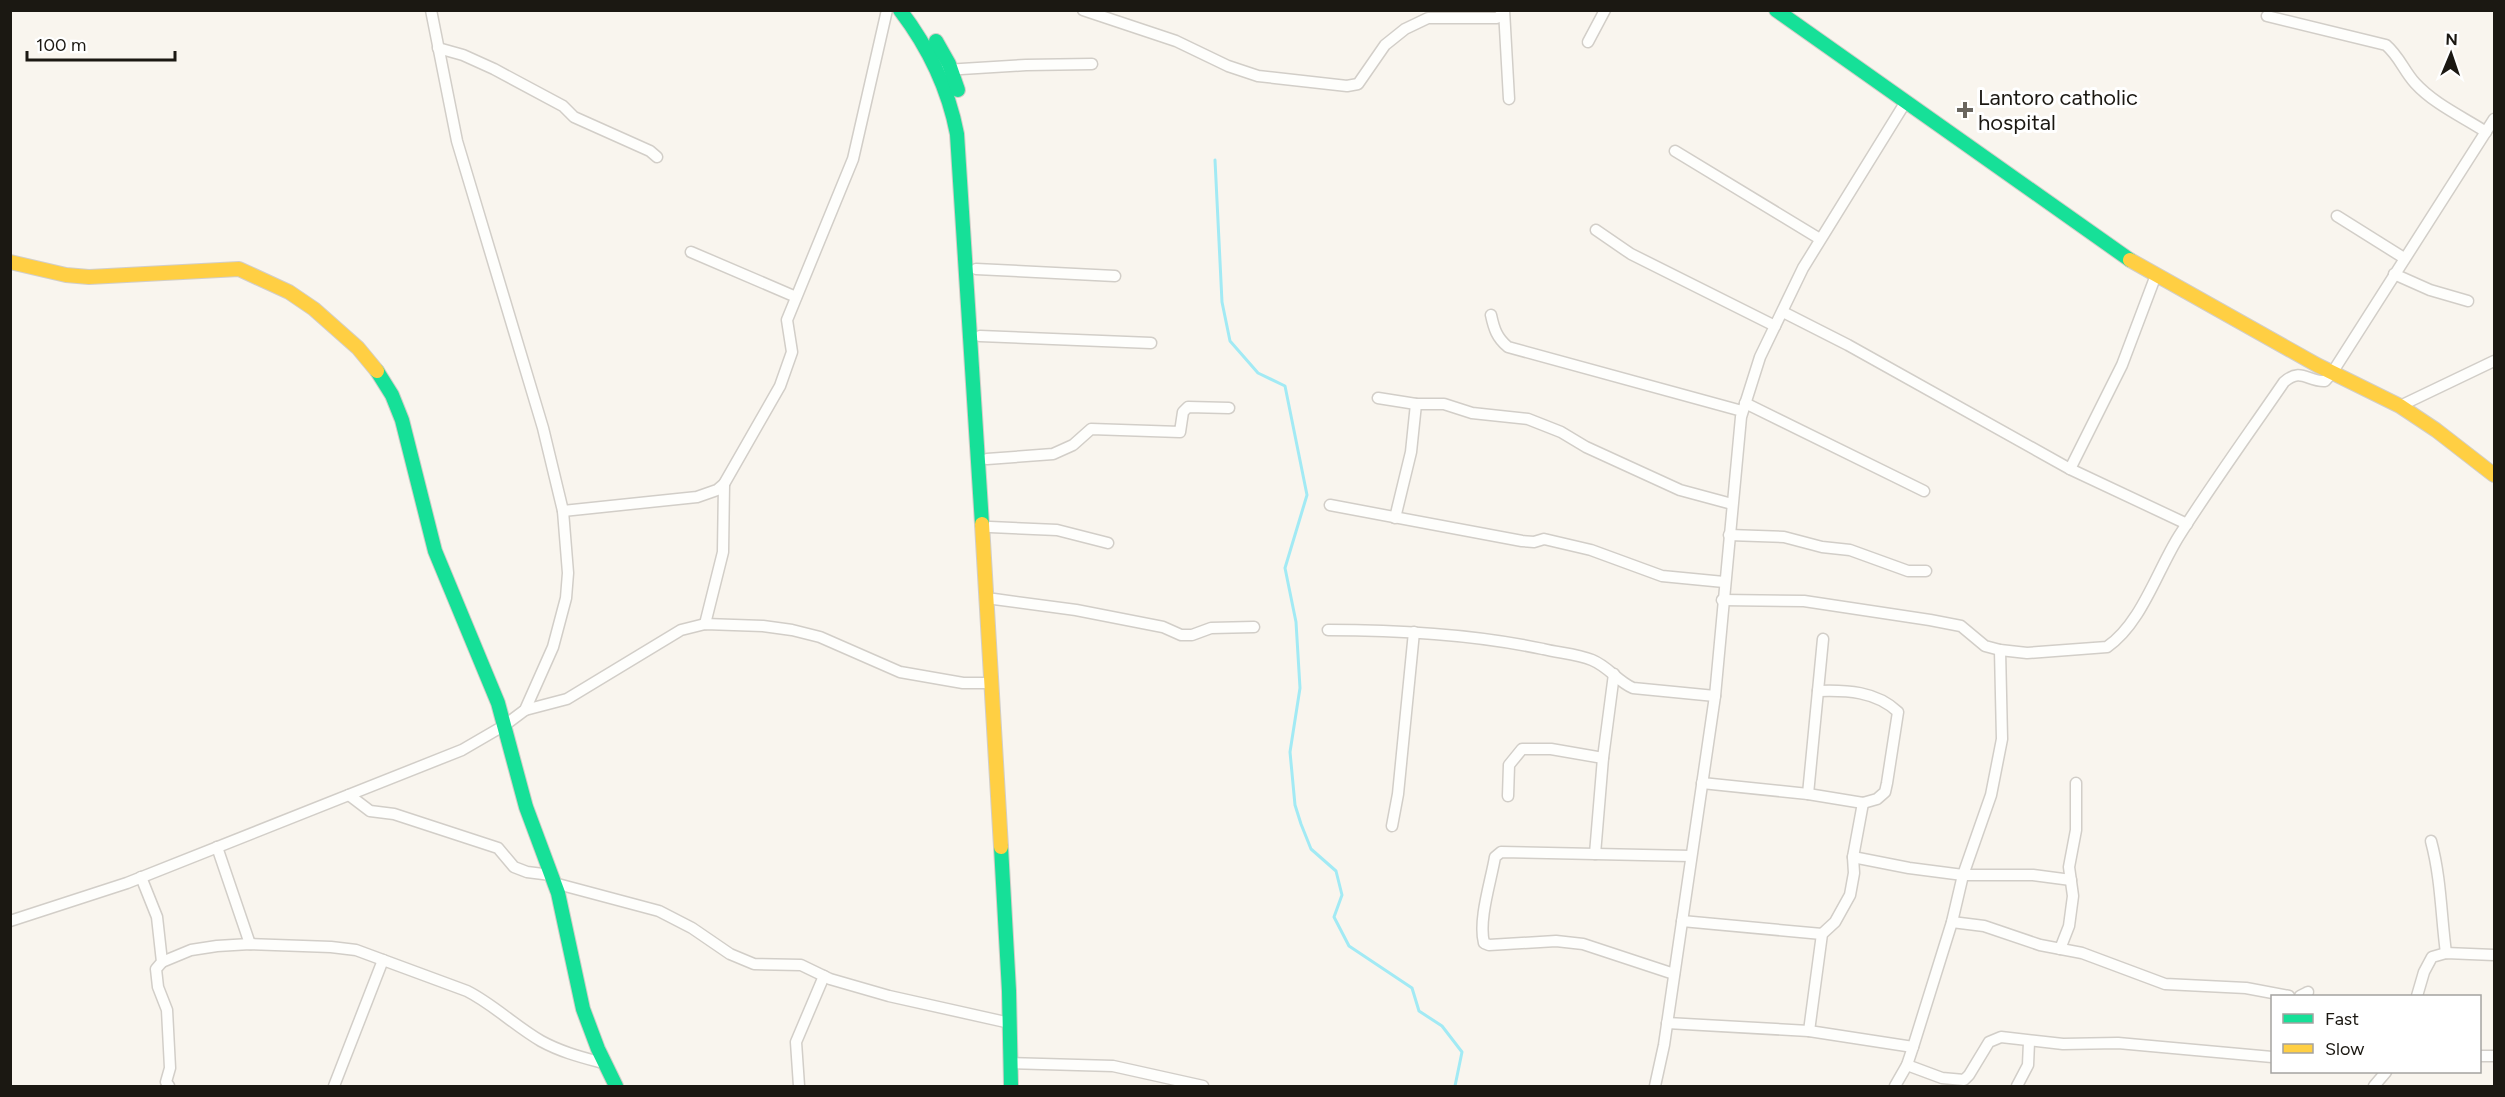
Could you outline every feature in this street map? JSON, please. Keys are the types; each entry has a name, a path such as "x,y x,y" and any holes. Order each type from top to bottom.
{"street":[{"path":"431,10 458,141 523,355 563,511 568,573 566,598 553,647 525,710"},
{"path":"563,511 697,497 717,490 724,484 780,386 792,352 788,320 853,159 887,10"},
{"path":"900,10 946,70 960,156 1010,1023 1019,1086"},
{"path":"913,10 936,42 967,130 1015,952 1014,1063 1011,1086"},
{"path":"1083,10 1176,41 1228,66 1258,76 1347,86 1358,84 1391,39 1428,18 1497,18 1504,12"},
{"path":"1588,42 1605,10"},
{"path":"1776,10 2096,238 2156,275 2332,373 2400,406 2494,475"},
{"path":"1504,12 1509,99"},
{"path":"2267,16 2386,45 2400,59 2415,83 2430,96 2486,132"},
{"path":"438,48 463,55 494,69 563,106 574,117 657,156"},
{"path":"946,70 1092,64"},
{"path":"1655,1086 1667,1023 1715,696 1737,437 1743,407 1757,366 1803,268 1905,103"},
{"path":"1722,600 1804,602 1930,620 1961,626 1984,646 2000,650 2027,653 2107,647 2118,639 2134,617 2187,524 2284,381 2291,375 2300,375 2325,381 2332,373 2494,119"},
{"path":"1675,151 1821,239"},
{"path":"2337,216 2404,258"},
{"path":"1596,230 1631,254 1775,326"},
{"path":"692,252 796,297"},
{"path":"10,262 66,275 89,277 239,269 256,275 300,298 345,334 387,387 397,406 409,445 423,514 432,544 505,725 514,766 539,846 553,879 584,1013 603,1063 616,1086"},
{"path":"976,269 1115,276"},
{"path":"2394,274 2430,290 2468,301"},
{"path":"2070,469 2122,365 2156,275"},
{"path":"1784,312 1848,345 2070,469 2187,524"},
{"path":"1491,315 1494,330 1508,347 1743,407 1924,491"},
{"path":"980,336 1151,344"},
{"path":"2400,406 2494,361"},
{"path":"1378,398 1416,404 1444,404 1472,413 1528,419 1561,432 1586,447 1680,490 1732,504"},
{"path":"1395,518 1411,452 1416,404"},
{"path":"987,459 1053,454 1073,445 1090,429 1180,432 1183,412 1188,407 1229,408"},
{"path":"705,624 723,552 724,484"},
{"path":"1329,505 1522,541 1534,542 1544,539 1591,550 1662,576 1724,582"},
{"path":"990,527 1057,530 1108,543"},
{"path":"1729,535 1784,537 1850,550 1908,571 1926,571"},
{"path":"994,599 1076,610 1163,627 1180,635 1192,635 1211,628 1254,627"},
{"path":"10,921 141,877 462,750 505,725 525,710 567,699 681,630 705,624 763,626 792,630 820,637 900,672 963,683 991,683"},
{"path":"1328,630 1414,632 1497,639 1590,659 1604,666 1621,683 1633,688 1715,696"},
{"path":"1392,826 1398,794 1414,632"},
{"path":"1808,794 1823,639"},
{"path":"1895,1086 1913,1047 1952,922 1963,876 1991,795 2002,739 2000,650"},
{"path":"1595,854 1603,758 1614,674"},
{"path":"1702,783 1808,794 1863,803 1877,799 1885,792 1898,712 1892,706 1860,692 1818,691"},
{"path":"1508,796 1509,765 1522,749 1551,749 1603,758"},
{"path":"2060,949 2069,926 2073,896 2069,854 2076,830 2076,783"},
{"path":"349,795 370,811 394,814 498,848 514,867 528,873 659,911 684,923 743,960 754,964 801,965 824,976 889,996 1010,1023"},
{"path":"1809,1031 1822,934 1835,922 1850,895 1854,873 1853,856 1863,803"},
{"path":"2432,841 2440,881 2446,953"},
{"path":"217,847 250,944"},
{"path":"1674,974 1583,944 1556,941 1484,944 1484,917 1495,856 1501,852 1691,856"},
{"path":"1853,856 1963,876 2033,875 2071,880"},
{"path":"141,877 157,917 162,962"},
{"path":"1682,921 1822,934"},
{"path":"1952,922 1984,926 2040,945 2082,953 2165,984 2246,988 2284,995"},
{"path":"169,1086 166,1082 170,1068 167,1010 158,987 156,969 162,962 191,950 250,944 356,950 467,991 481,998 539,1040 562,1052 603,1063"},
{"path":"2417,995 2427,963 2432,957 2446,953 2494,955"},
{"path":"334,1086 383,960"},
{"path":"799,1086 796,1042 824,976"},
{"path":"1667,1023 1809,1031 1913,1047"},
{"path":"1906,1065 1942,1078 1964,1080 1989,1042 2001,1037 2029,1042 2118,1044 2271,1057"},
{"path":"2017,1086 2028,1065 2029,1042"},
{"path":"1014,1063 1113,1066 1203,1086"},
{"path":"2374,1086 2384,1073"}],"waterway":[{"path":"1215,160 1222,302 1230,341 1258,373 1285,386 1307,495 1285,568 1296,622 1300,688 1290,752 1295,805 1311,849 1336,871 1342,895 1334,917 1349,946 1412,988 1419,1011 1442,1026 1462,1052 1455,1086"}],"traffic: fast":[{"path":"900,10 920,39 943,84 957,134 982,524"},
{"path":"1776,10 2130,260"},
{"path":"936,41 949,64 958,90"},
{"path":"377,371 392,395 402,420 435,551 498,703 526,807 558,893 583,1009 598,1049 616,1086"},
{"path":"1001,847 1009,991 1011,1086"}],"traffic: slow":[{"path":"2130,260 2317,365 2400,406 2436,430 2494,475"},
{"path":"10,262 66,275 89,277 239,269 289,292 314,309 358,348 377,371"},
{"path":"982,524 1001,847"}],"place":[{"name":"Lantoro catholic hospital","path":"1965,110"}]}
